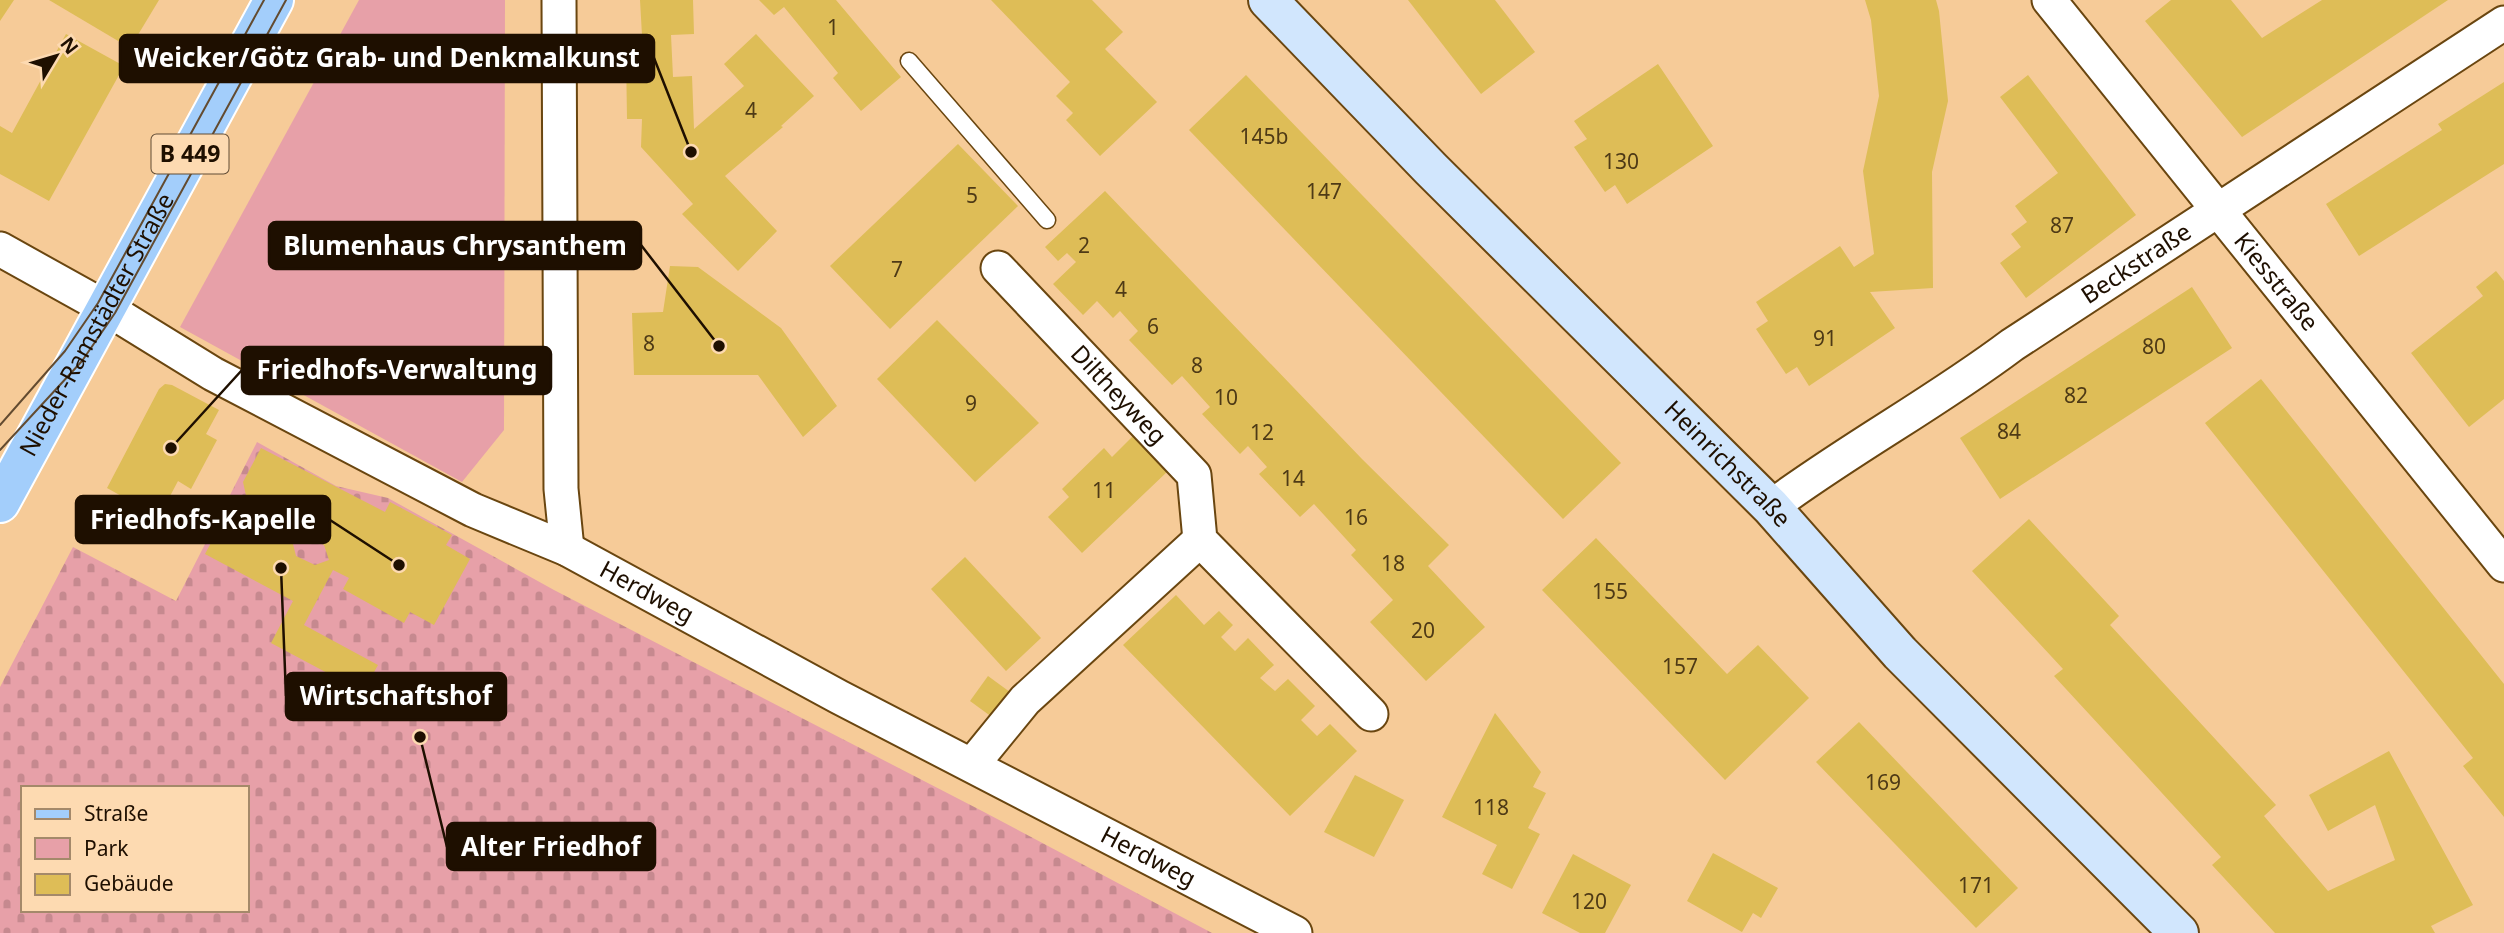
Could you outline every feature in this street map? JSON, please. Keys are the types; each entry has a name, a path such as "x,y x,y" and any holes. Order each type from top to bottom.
{"main road":[{"name":"Nieder-Ramstädter Straße","path":"0,503 274,0"},
{"name":"Heinrichstraße","path":"1268,0 1431,169 1771,507 1900,653 2179,933"}],"street":[{"path":"559,0 561,489 567,549"},
{"name":"Kiesstraße","path":"2049,0 2504,565"},
{"name":"Beckstraße","path":"1771,507 1820,471 2504,23"},
{"name":"Herdweg","path":"0,249 106,308 213,374 472,510 567,549 827,690 1296,933"},
{"name":"Diltheyweg","path":"998,268 1194,475 1200,540"},
{"path":"972,765 1025,699 1200,540 1371,714"}],"lane":[{"path":"909,61 1048,220"}],"green space":[{"path":"359,0 505,0 504,430 462,482 180,327"},
{"path":"257,442 336,486 388,498 554,590 1212,933 0,933 0,687 73,547 176,601"}],"building":[{"path":"0,0 14,0 0,21"},
{"path":"49,0 159,0 130,48"},
{"path":"640,0 693,0 694,34 671,35 673,77 692,76 694,129 744,86 724,64 756,34 814,96 781,126 783,127 725,176 777,231 738,271 682,214 693,204 641,147 642,119 627,119 626,53 643,53"},
{"path":"759,0 836,0 901,77 861,111 833,78 838,73 784,7 774,15"},
{"path":"991,0 1092,0 1123,32 1105,49 1157,102 1100,156 1066,120 1073,113 1056,96 1070,82"},
{"path":"1408,0 1495,0 1535,52 1481,94"},
{"path":"1865,0 1936,0 1939,11 1948,101 1932,172 1933,288 1870,292 1895,328 1809,386 1797,367 1786,374 1756,329 1768,321 1756,302 1840,246 1854,267 1874,254 1863,171 1879,96 1871,20"},
{"path":"2171,0 2231,0 2262,38 2322,0 2448,0 2242,137 2145,21"},
{"path":"66,34 124,66 49,201 0,174 0,126 12,133"},
{"path":"1658,64 1713,146 1627,204 1615,185 1605,192 1574,147 1587,139 1574,121"},
{"path":"1246,75 1621,463 1563,519 1189,130"},
{"path":"2028,75 2136,215 2026,298 2000,263 2021,247 2011,234 2027,222 2015,206 2058,173 2000,97"},
{"path":"2504,82 2504,164 2359,256 2326,204 2442,130 2438,124"},
{"path":"958,144 1018,206 890,329 830,266"},
{"path":"1105,191 1362,459 1449,545 1428,566 1485,627 1426,681 1370,622 1393,600 1351,555 1356,550 1314,504 1300,517 1259,474 1267,467 1248,446 1240,454 1202,414 1210,407 1182,376 1172,385 1129,340 1138,331 1120,311 1113,318 1097,301 1083,315 1053,284 1076,262 1067,253 1058,261 1045,247"},
{"path":"670,266 698,267 781,328 837,406 803,437 758,375 634,375 632,313 663,312"},
{"path":"2496,271 2504,281 2504,399 2469,427 2411,353 2483,296 2476,287"},
{"path":"2192,287 2232,348 2000,499 1960,438"},
{"path":"937,320 1039,423 975,482 877,379"},
{"path":"2261,379 2504,684 2504,817 2463,766 2473,758 2205,423"},
{"path":"165,384 172,385 219,410 206,434 217,440 191,489 178,481 159,517 107,488 159,389"},
{"path":"1134,435 1169,470 1082,553 1048,517 1069,497 1062,489 1104,448 1112,457"},
{"path":"261,448 385,512 390,502 452,535 446,545 470,559 434,625 410,612 404,623 343,589 349,578 333,570 304,625 378,665 363,692 271,643 293,601 205,554 224,518 249,509 243,482","holes":["307,536 324,545 329,560 315,565 296,556 292,540"]},
{"path":"2029,519 2119,616 2110,625 2276,805 2264,816 2328,891 2395,860 2375,805 2328,831 2309,795 2389,751 2473,905 2431,926 2435,933 2275,933 2212,865 2221,857 2054,676 2063,669 1972,571"},
{"path":"1596,538 1727,674 1758,645 1809,698 1725,780 1542,590"},
{"path":"965,557 1041,638 1006,671 931,589"},
{"path":"1176,595 1204,625 1219,611 1233,625 1221,637 1235,651 1248,638 1274,665 1260,678 1275,691 1288,679 1315,706 1301,720 1317,736 1330,724 1357,751 1290,816 1123,645"},
{"path":"988,676 1014,695 996,720 970,701"},
{"path":"1495,713 1541,772 1533,787 1546,793 1528,828 1540,834 1512,889 1482,874 1497,845 1442,817"},
{"path":"1859,722 2018,888 1976,928 1816,762"},
{"path":"1355,775 1404,800 1374,857 1324,832"},
{"path":"1713,853 1778,888 1761,918 1753,913 1742,932 1687,901"},
{"path":"1573,854 1631,885 1605,933 1580,933 1542,913"}],"tram line":[{"path":"0,425 65,351 98,303 264,0"},
{"path":"0,450 82,361 115,313 286,0"}],"place":[{"name":"Weicker/Götz Grab- und Denkmalkunst","path":"691,152"},
{"name":"Blumenhaus Chrysanthem","path":"719,346"},
{"name":"Friedhofs-Verwaltung","path":"171,448"},
{"name":"Friedhofs-Kapelle","path":"399,565"},
{"name":"Wirtschaftshof","path":"281,568"},
{"name":"Alter Friedhof","path":"420,737"}]}
